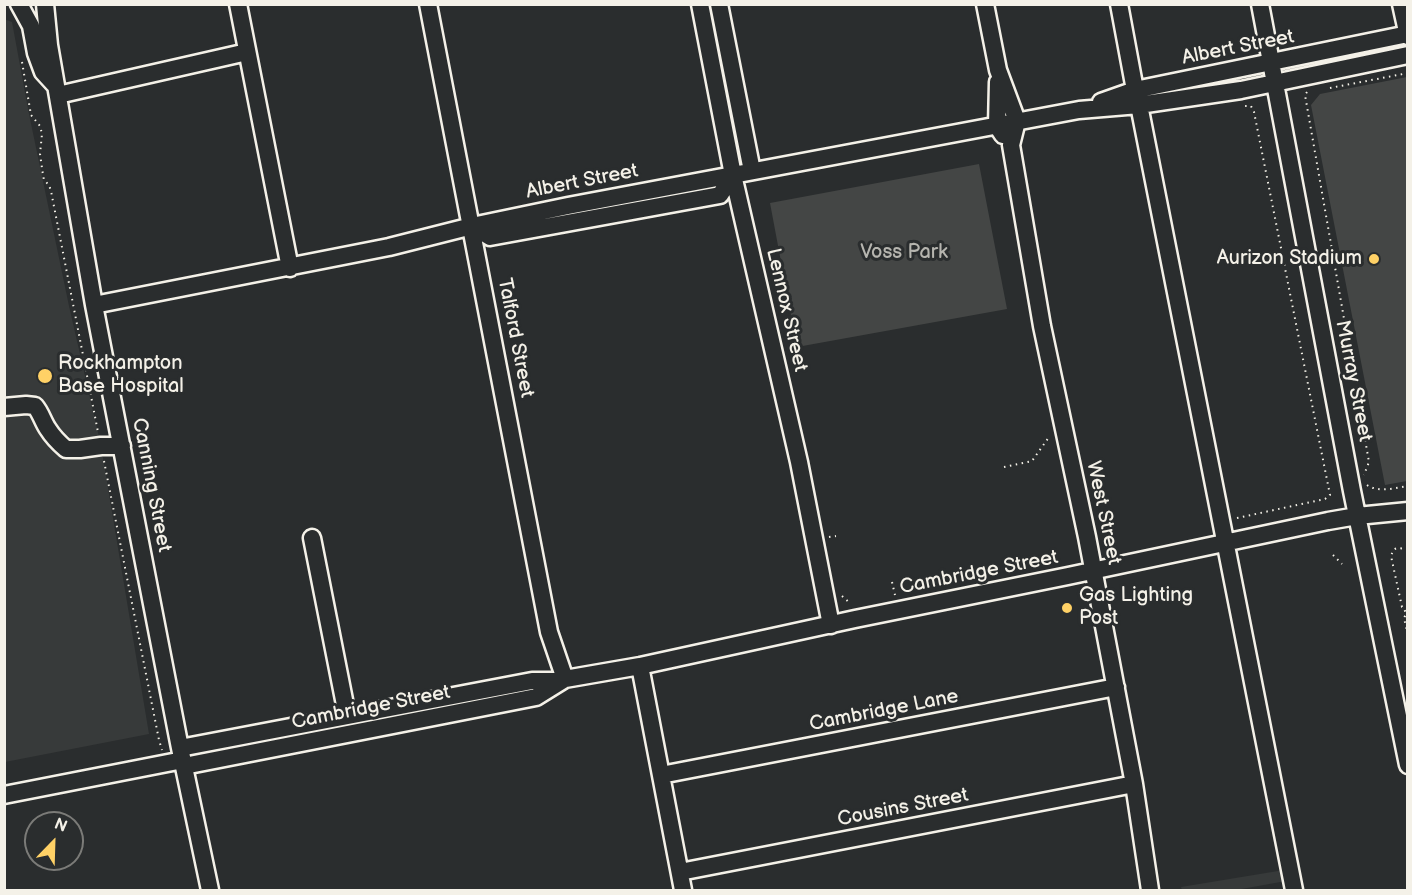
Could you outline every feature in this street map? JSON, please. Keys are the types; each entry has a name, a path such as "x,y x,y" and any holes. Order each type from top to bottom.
{"street":[{"name":"Canning Street","path":"19,4 31,26 36,53 43,72 57,91"},
{"name":"Canning Street","path":"45,4 49,45 94,305 210,891"},
{"path":"238,4 290,268"},
{"name":"Talford Street","path":"428,4 549,632 563,680"},
{"name":"Lennox Street","path":"700,4 733,175 799,462 831,624"},
{"path":"719,4 752,171"},
{"path":"985,4 998,70 1017,121"},
{"path":"1119,4 1294,891"},
{"name":"Murray Street","path":"1260,4 1357,516 1407,765"},
{"path":"1401,4 1407,34"},
{"name":"Albert Street","path":"94,305 389,248 472,226 568,206 1079,110 1137,98 1271,63 1407,34"},
{"path":"57,91 247,52"},
{"name":"Albert Street","path":"1137,98 1241,90 1407,55"},
{"path":"997,126 998,70"},
{"name":"West Street","path":"1017,121 1011,145 1042,326 1094,571 1134,784 1150,891"},
{"name":"West Street","path":"997,126 1011,145"},
{"path":"4,407 35,406 46,427 57,442 66,449 122,446"},
{"name":"Cambridge Street","path":"182,758 347,715 532,681 563,680 640,666 831,624 1357,516 1407,511"},
{"path":"312,538 347,715"},
{"path":"640,666 680,872 681,890"},
{"name":"Cambridge Street","path":"4,795 182,758 536,697 563,680"},
{"name":"Cambridge Lane","path":"661,775 1116,687"},
{"name":"Cousins Street","path":"680,872 1134,784"}],"path":[{"path":"1286,42 1298,41"},
{"path":"22,62 31,115 40,126 42,134 40,154 43,175 51,191 162,750"},
{"path":"1331,88 1407,73"},
{"path":"1309,92 1305,95 1369,462 1364,476"},
{"path":"1221,521 1325,499 1330,495 1254,112 1251,106 1244,106"},
{"path":"1004,467 1032,461 1049,437"},
{"path":"1364,483 1369,488 1378,490 1407,486"},
{"path":"1407,548 1398,547 1390,556 1401,607 1404,608 1406,614 1404,618 1407,635"},
{"path":"1333,555 1342,564"},
{"path":"892,582 895,595"},
{"path":"905,592 956,582"},
{"path":"840,588 842,598 851,605 858,603"}],"shaded area":[{"name":"Rockhampton Base Hospital","path":"4,19 12,22 69,306 101,446 149,734 5,762"},
{"path":"1284,870 1286,881 1236,890 1182,890 1181,887"}],"green space":[{"name":"Aurizon Stadium","path":"1407,77 1407,481 1385,485 1311,105 1320,94"},
{"name":"Voss Park","path":"979,164 1007,309 797,347 770,203"}],"place":[{"name":"Aurizon Stadium","path":"1374,259"},
{"name":"Rockhampton Base Hospital","path":"45,376"},
{"name":"Gas Lighting Post","path":"1067,608"}]}
